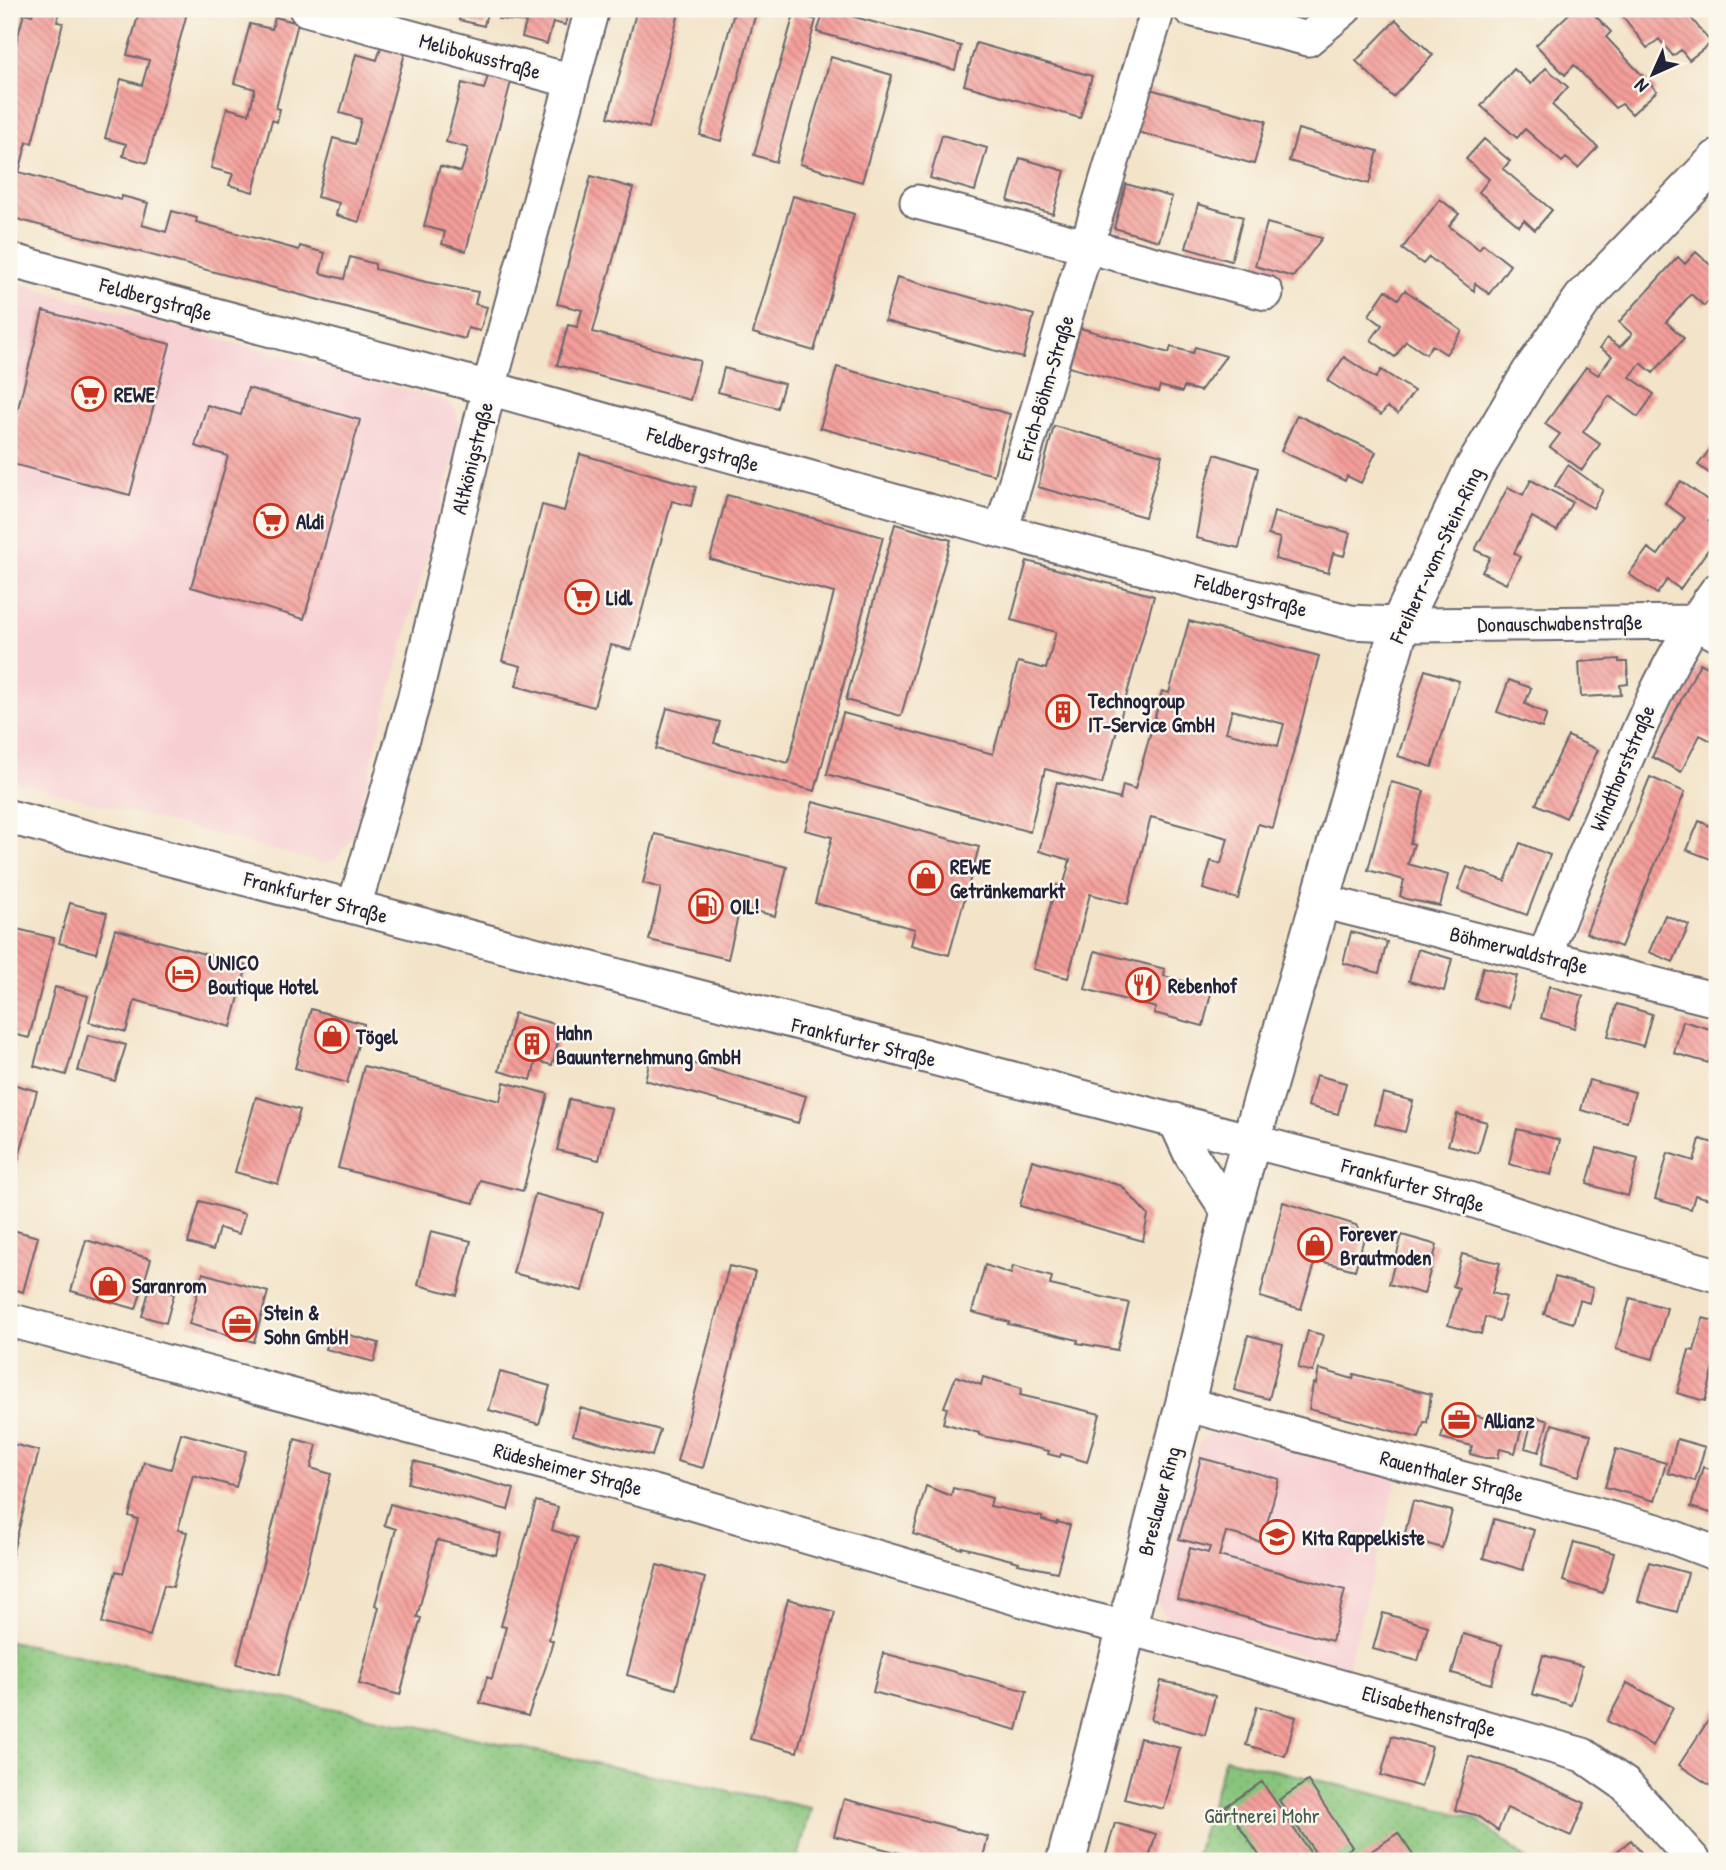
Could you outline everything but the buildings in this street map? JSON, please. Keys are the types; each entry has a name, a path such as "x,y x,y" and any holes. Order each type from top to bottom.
{"main road":[{"name":"Freiherr-vom-Stein-Ring","path":"1251,1141 1295,982 1321,901 1364,740 1400,624 1473,471 1531,373 1583,299 1717,160"},
{"name":"Breslauer Ring","path":"1066,1861 1185,1404 1230,1214 1251,1141"}],"street":[{"name":"Melibokusstraße","path":"306,9 572,81"},
{"name":"Altkönigstraße","path":"354,907 415,700 489,388 593,9"},
{"name":"Erich-Böhm-Straße","path":"1001,531 1158,9"},
{"path":"1190,9 1308,39 1344,9"},
{"path":"917,202 1266,293"},
{"name":"Feldbergstraße","path":"9,260 489,388 1001,531 1350,622 1400,624"},
{"name":"Windthorststraße","path":"1545,956 1561,909 1658,684 1706,628 1717,590"},
{"name":"Donauschwabenstraße","path":"1400,624 1706,628"},
{"name":"Frankfurter Straße","path":"9,817 770,1018 1447,1192 1613,1246 1717,1275"},
{"name":"Böhmerwaldstraße","path":"1321,901 1717,1000"},
{"path":"1175,1120 1191,1156 1230,1214"},
{"name":"Rüdesheimer Straße","path":"9,1320 661,1494 1078,1616 1126,1627"},
{"name":"Rauenthaler Straße","path":"1185,1404 1657,1531 1717,1555"},
{"name":"Elisabethenstraße","path":"1126,1627 1583,1755 1626,1785 1694,1861"}],"shaded area":[{"path":"9,281 443,400 455,408 461,430 351,839 335,859 322,863 9,780"},
{"name":"Kita Rappelkiste","path":"1220,1432 1397,1479 1348,1667 1169,1618 1160,1608 1157,1595 1199,1444 1207,1435"}],"green space":[{"path":"9,1641 811,1808 797,1861 9,1861"},
{"name":"Gärtnerei Mohr","path":"1225,1758 1475,1818 1528,1861 1194,1861"}],"place":[{"name":"REWE","path":"89,394"},
{"name":"Aldi","path":"271,521"},
{"name":"Lidl","path":"582,597"},
{"name":"Technogroup IT-Service GmbH","path":"1063,712"},
{"name":"REWE Getränkemarkt","path":"926,878"},
{"name":"OIL!","path":"706,906"},
{"name":"UNICO Boutique Hotel","path":"183,974"},
{"name":"Rebenhof","path":"1143,985"},
{"name":"Tögel","path":"332,1036"},
{"name":"Hahn Bauunternehmung GmbH","path":"532,1044"},
{"name":"Forever Brautmoden","path":"1315,1245"},
{"name":"Saranrom","path":"108,1285"},
{"name":"Stein & Sohn GmbH","path":"240,1324"},
{"name":"Allianz","path":"1459,1420"},
{"name":"Kita Rappelkiste","path":"1277,1537"}]}
